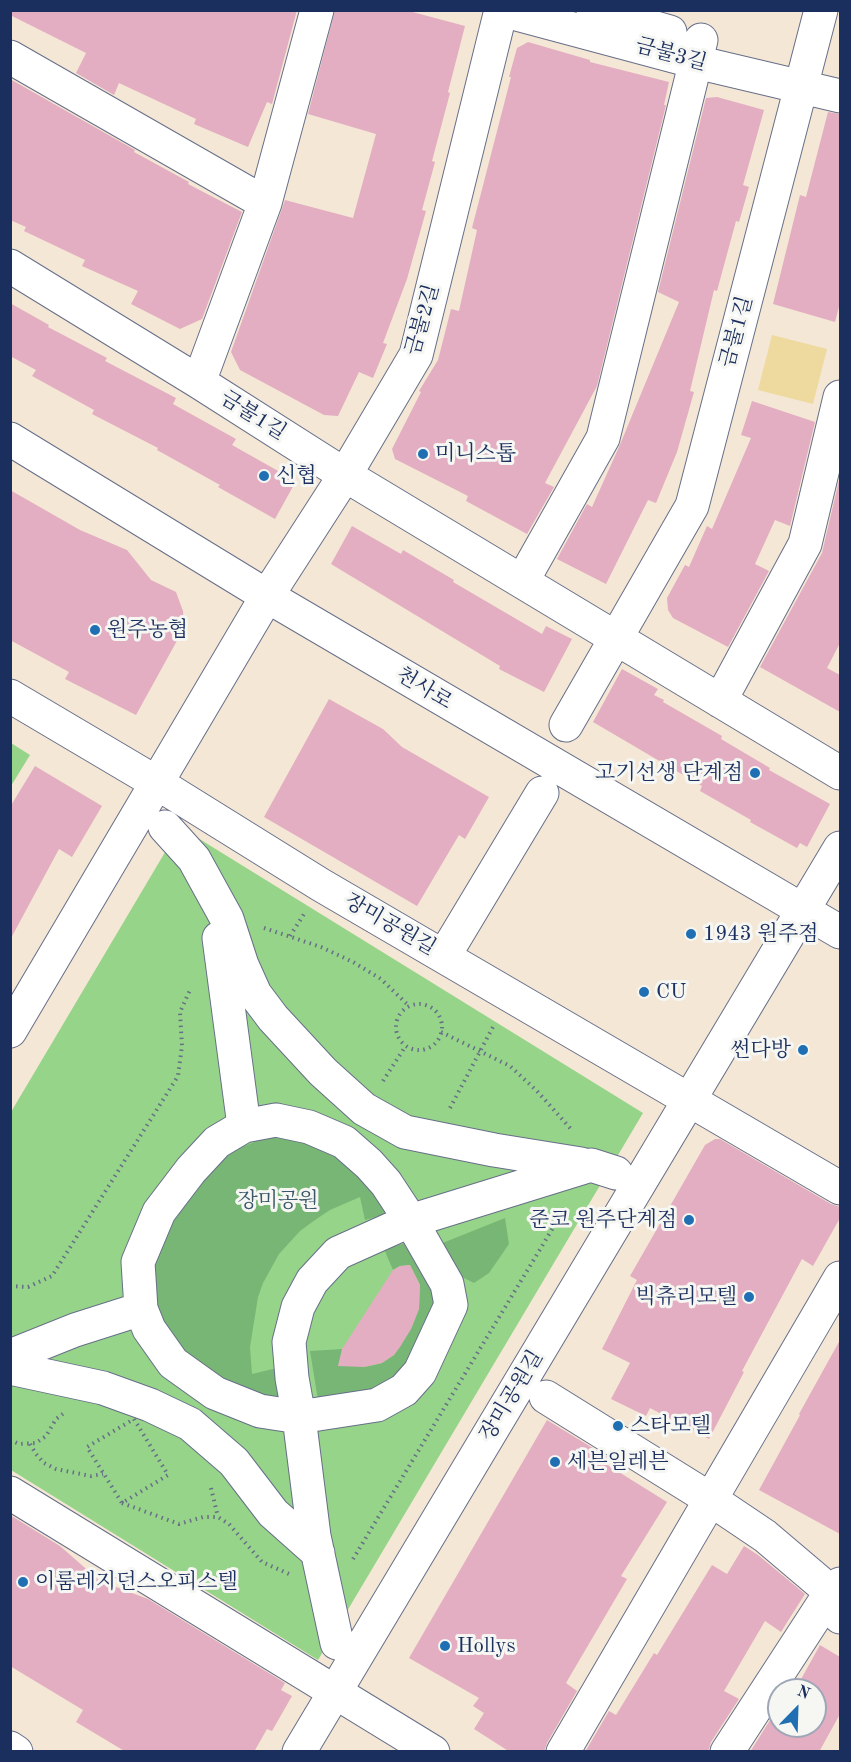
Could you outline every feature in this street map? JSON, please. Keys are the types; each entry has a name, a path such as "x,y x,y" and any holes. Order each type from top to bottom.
{"street":[{"name":"금불1길","path":"199,382 265,202 317,10"},
{"name":"금불3길","path":"502,10 698,51 803,76 840,75"},
{"name":"금불2길","path":"267,596 345,475 416,355 502,10"},
{"name":"금불3길","path":"592,10 698,51"},
{"name":"금불1길","path":"566,725 692,506 821,10"},
{"path":"523,580 603,438 698,51"},
{"path":"10,57 265,202"},
{"name":"금불3길","path":"803,76 840,96"},
{"name":"금불1길","path":"10,266 345,475 523,580 840,773"},
{"path":"720,701 805,544 840,397"},
{"name":"천사로","path":"10,439 267,596 840,932"},
{"path":"10,1031 267,596"},
{"name":"장미공원길","path":"10,696 157,783 321,885 840,1188"},
{"path":"444,956 542,793"},
{"path":"165,827 194,859 220,905 255,994 273,1018 323,1072 364,1109 405,1132 603,1169"},
{"path":"802,910 840,848"},
{"path":"220,905 244,1126"},
{"name":"장미공원길","path":"299,1752 802,910"},
{"path":"276,1120 309,1127 344,1142 386,1183 411,1221 447,1284 451,1305 420,1372 404,1390 377,1406 300,1417 260,1411 215,1393 173,1364 149,1329 141,1309 138,1262 159,1212 191,1170 218,1142 244,1126 276,1120"},
{"path":"337,1642 323,1578 300,1417 292,1378 289,1342 298,1307 312,1281 338,1252 411,1221 603,1169"},
{"path":"563,1752 840,1278"},
{"path":"10,1356 75,1330 141,1309"},
{"path":"10,1368 103,1388 190,1424 234,1462 323,1578"},
{"name":"장미공원길","path":"546,1397 765,1536 837,1598"},
{"path":"10,1493 433,1752"},
{"path":"728,1752 837,1598"},
{"path":"10,1748 16,1752"}],"path":[{"path":"220,905 353,962 381,979 409,1006"},
{"path":"290,936 309,906"},
{"path":"10,1286 28,1287 52,1276 178,1076 182,1046 180,1012 194,982"},
{"path":"424,1004 431,1008 441,1020 441,1032 437,1042 423,1050 405,1047 398,1037 396,1023 403,1010 409,1006 424,1004"},
{"path":"435,1138 495,1021"},
{"path":"122,1503 168,1474 134,1419 87,1447 122,1503 179,1524 203,1517 218,1517 229,1524 262,1562 293,1576 323,1578 603,1169 568,1124 510,1066 441,1032"},
{"path":"364,1109 405,1047"},
{"path":"10,1440 19,1444 36,1443 46,1436 56,1419 67,1410"},
{"path":"105,1428 108,1435"},
{"path":"30,1443 44,1463 56,1469 91,1476 104,1474"}],"green space":[{"path":"11,743 30,755 11,786"},
{"name":"장미공원","path":"180,827 643,1113 318,1660 11,1470 11,1112"},
{"path":"285,1134 335,1151 397,1211 365,1220 360,1197 330,1210 315,1220 300,1231 279,1254 258,1297 250,1347 252,1374 277,1368 288,1392 274,1401 198,1374 159,1319 152,1273 161,1242 176,1213 208,1167 232,1151 262,1139"},
{"path":"505,1218 509,1244 489,1273 474,1283 454,1273 440,1244"},
{"path":"410,1242 426,1265 439,1317 389,1391 319,1406 310,1351 342,1349 364,1367 374,1365 394,1355 411,1329 419,1309 420,1285 410,1265 400,1266 393,1270 384,1249"}],"sand":[{"path":"772,335 827,349 813,404 758,390"}],"building":[{"path":"10,10 297,10 272,104 267,102 248,147 194,124 196,119 119,83 114,95 76,73 86,53 10,15"},
{"path":"335,10 405,10 465,26 432,161 435,162 422,210 426,211 407,279 383,343 387,344 373,378 359,372 338,416 324,415 240,370 231,352 285,200 353,218 376,134 308,114"},
{"path":"528,42 590,60 590,62 669,82 664,105 666,105 597,386 545,483 554,487 527,534 466,501 468,496 395,459 392,449 421,392 419,391 438,360 451,309 459,311 477,230 472,228 511,77 509,77 517,48"},
{"path":"10,79 135,150 134,152 189,182 188,184 242,212 202,319 180,329 131,304 138,291 82,266 85,260 24,231 26,227 10,220"},
{"path":"717,97 764,110 743,185 749,187 739,222 736,221 717,291 714,290 690,391 694,392 677,452 656,503 648,500 606,584 557,559 587,504 592,507 679,302 658,292 706,98"},
{"path":"828,112 840,114 840,303 835,322 773,304 800,195 806,197"},
{"path":"10,303 49,325 48,327 107,358 105,361 176,398 173,404 236,439 232,445 296,481 275,519 157,450 158,448 92,414 94,410 32,376 36,370 10,356"},
{"path":"752,401 815,422 790,526 775,520 755,564 769,571 728,647 673,618 668,610 667,598 685,565 689,567 707,526 712,529 751,438 741,435"},
{"path":"840,476 840,643 827,668 840,675 840,712 760,667 822,553"},
{"path":"10,490 80,530 127,550 151,580 176,592 183,611 184,628 136,715 65,679 69,672 10,640"},
{"path":"352,526 401,554 403,550 542,634 546,626 572,639 544,692 499,669 500,666 331,564"},
{"path":"622,669 658,689 654,695 664,700 663,702 722,736 721,739 770,768 769,770 830,804 807,847 800,843 797,848 750,822 751,820 700,791 702,786 593,722"},
{"path":"329,699 383,729 402,747 489,797 465,839 459,835 417,906 264,817"},
{"path":"35,766 102,806 72,857 59,849 10,940 10,807"},
{"path":"715,1139 720,1139 831,1204 840,1207 840,1218 813,1266 802,1259 742,1371 744,1372 709,1439 650,1408 646,1416 611,1399 630,1363 602,1349 637,1280 630,1276 705,1145"},
{"path":"410,1265 420,1285 419,1309 400,1347 394,1355 382,1363 364,1367 338,1366 342,1349 393,1270 400,1266"},
{"path":"840,1340 840,1534 759,1490"},
{"path":"547,1420 609,1458 606,1464 667,1502 621,1576 627,1579 566,1683 577,1691 544,1752 510,1752 474,1729 484,1713 473,1706 479,1698 409,1658"},
{"path":"10,1515 60,1546 100,1581 148,1599 285,1683 281,1690 292,1696 272,1731 267,1729 254,1752 126,1752 76,1722 83,1710 10,1666"},
{"path":"744,1546 805,1594 781,1632 765,1621 724,1691 739,1699 711,1742 708,1752 585,1752 609,1711 616,1715 654,1653 657,1655 712,1565 727,1574"},
{"path":"820,1645 840,1657 840,1714 827,1738 827,1678 802,1678"},
{"path":"767,1725 767,1738 827,1738 819,1752 750,1752"}],"place":[{"name":"미니스톱","path":"423,454"},
{"name":"신협","path":"264,476"},
{"name":"원주농협","path":"95,630"},
{"name":"고기선생 단계점","path":"755,773"},
{"name":"1943 원주점","path":"691,934"},
{"name":"CU","path":"644,992"},
{"name":"썬다방","path":"803,1050"},
{"name":"준코 원주단계점","path":"689,1220"},
{"name":"빅츄리모텔","path":"749,1297"},
{"name":"스타모텔","path":"618,1426"},
{"name":"세븐일레븐","path":"555,1462"},
{"name":"이룸레지던스오피스텔","path":"23,1582"},
{"name":"Hollys","path":"445,1646"}]}
